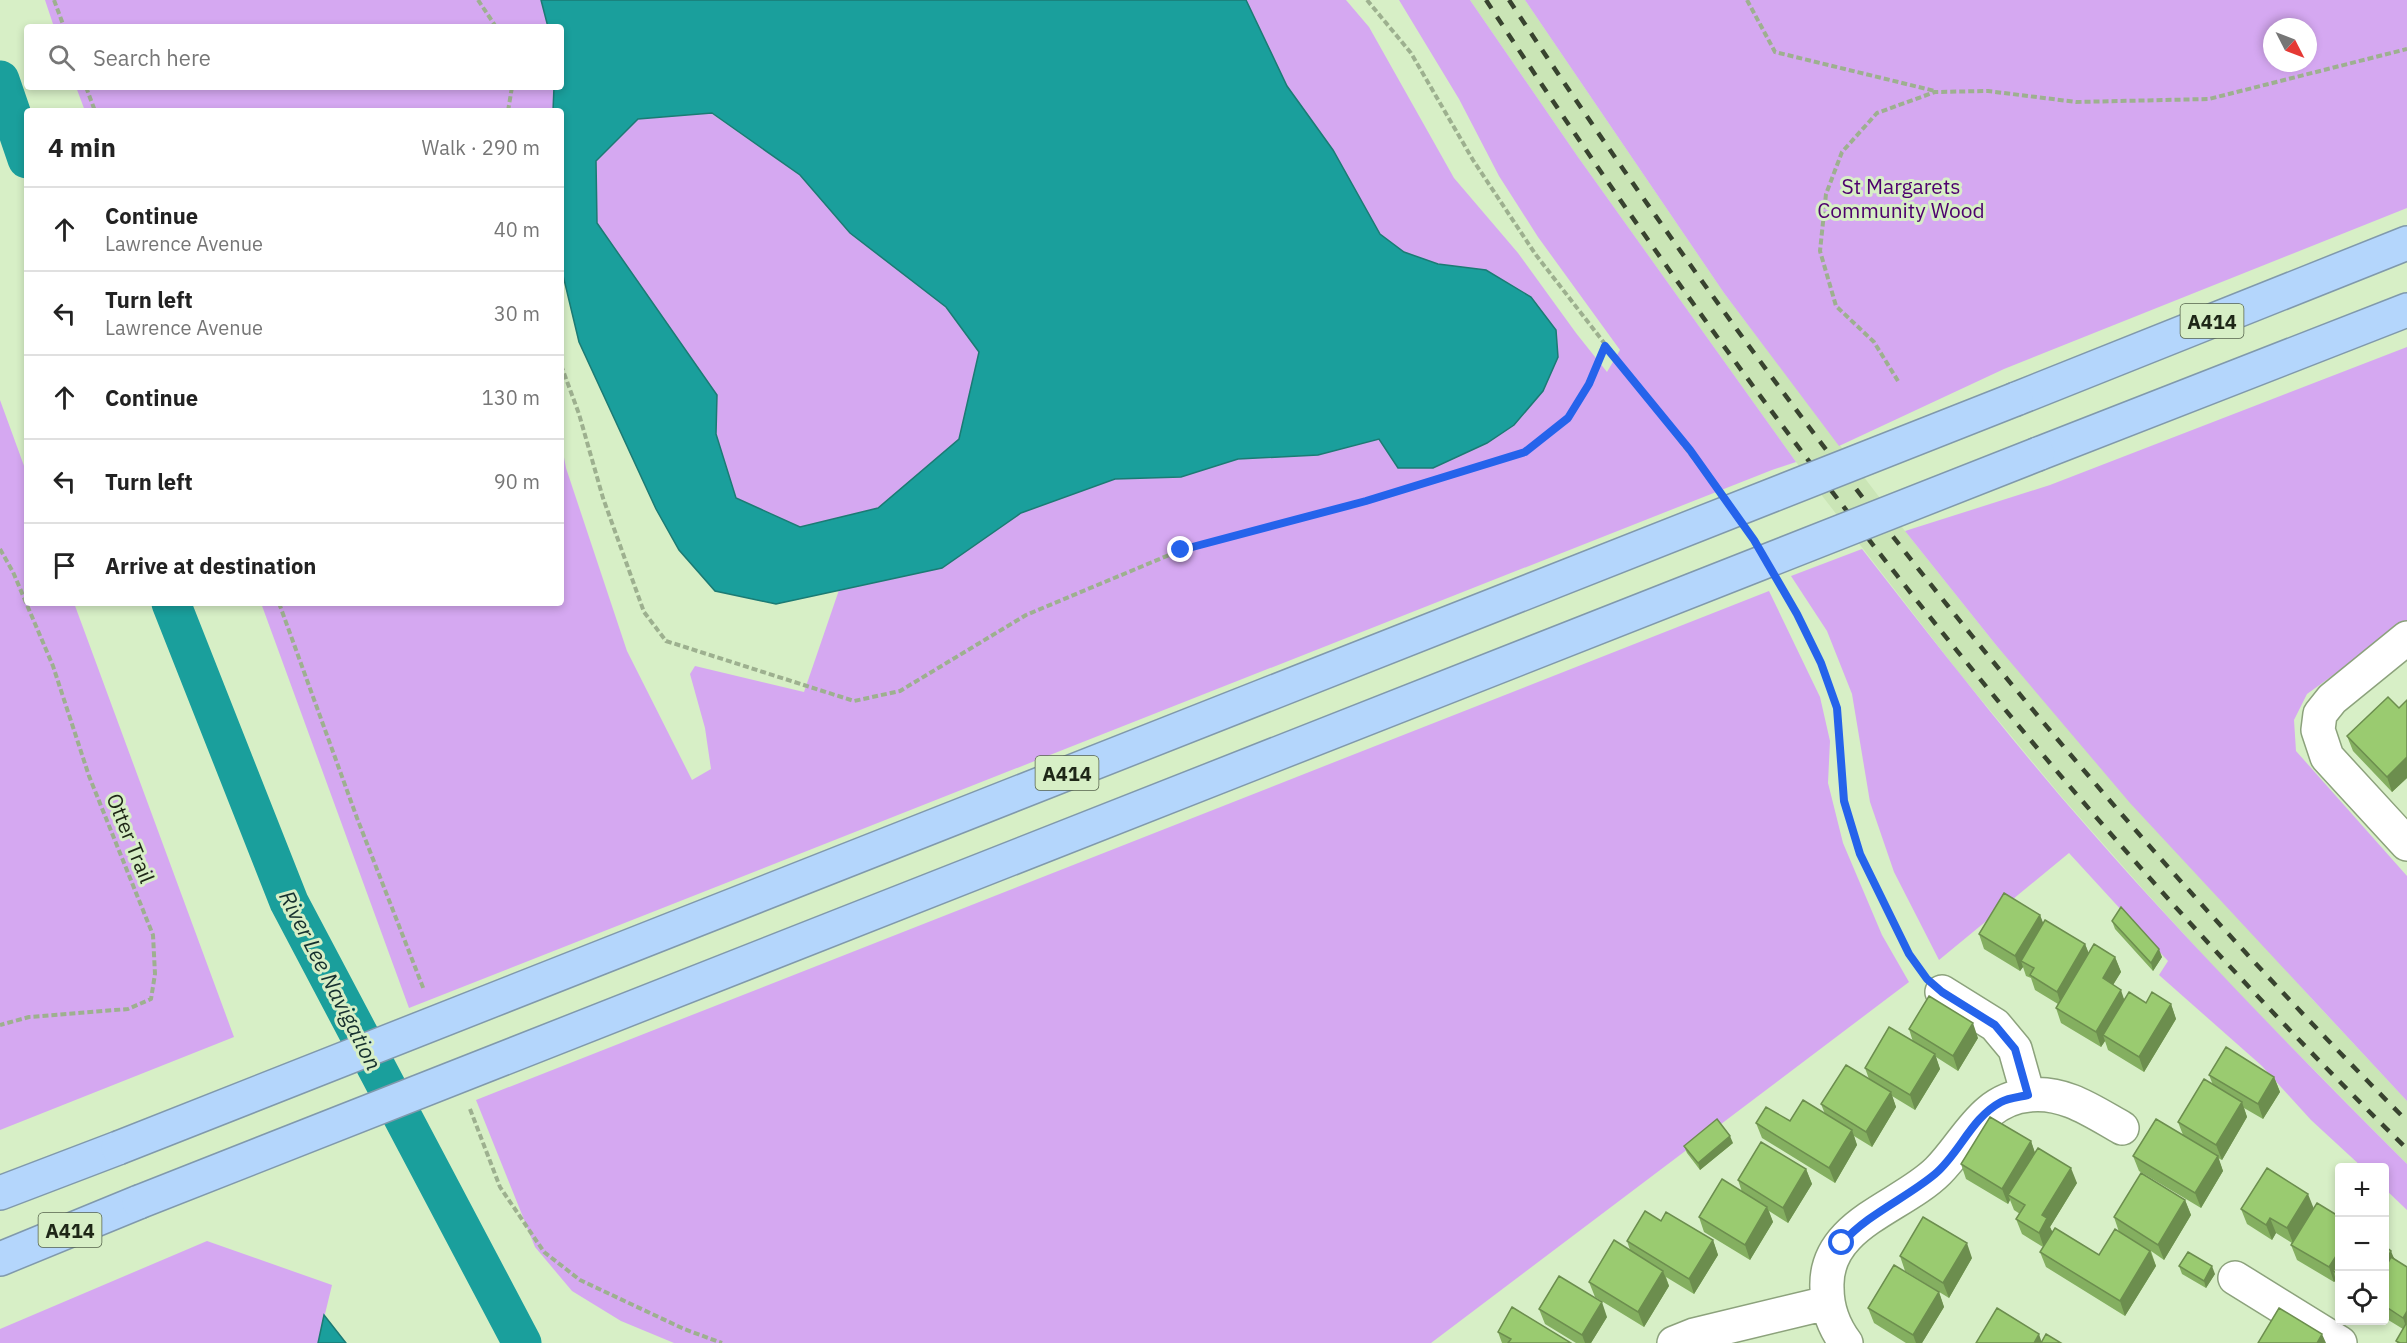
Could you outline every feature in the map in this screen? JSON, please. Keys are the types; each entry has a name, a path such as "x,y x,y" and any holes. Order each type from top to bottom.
{"highway":[{"name":"A414","path":"0,1193 2407,243"},
{"name":"A414","path":"0,1258 2407,310"}],"street":[{"path":"2407,638 2332,699 2320,714 2318,730 2327,757 2407,844"},
{"path":"1942,992 1995,1025 2015,1049 2028,1095"},
{"path":"1846,1343 1838,1332 1827,1303 1828,1269 1834,1254 1852,1231 1865,1220 1936,1173 1973,1125 2002,1101 2028,1095 2050,1095 2074,1101 2122,1128"},
{"path":"2235,1278 2340,1343"},
{"path":"1674,1343 1694,1335 1827,1303"}],"path":[{"path":"54,0 63,24"},
{"path":"478,0 494,24"},
{"path":"1367,0 1411,53 1473,160 1536,255 1605,346 1690,450 1715,486"},
{"path":"1747,0 1775,52 1935,92 1988,91 2076,102 2209,99 2407,49"},
{"path":"87,90 94,108"},
{"path":"508,108 512,90"},
{"path":"1898,381 1874,342 1836,306 1820,252 1826,194 1842,152 1877,112 1935,92"},
{"path":"564,373 579,414 603,498 644,612 666,641 854,701 900,691 1026,615 1181,550 1366,501 1525,452 1568,418 1589,384 1605,346"},
{"name":"Otter Trail","path":"0,549 24,598"},
{"path":"1781,586 1821,663 1837,708 1844,801 1860,854 1909,954 1927,979 1942,992"},
{"name":"Otter Trail","path":"0,1025 29,1017 128,1009 151,999 155,974 153,935 89,776 53,666 27,606"},
{"path":"280,606 357,818"},
{"path":"500,1187 544,1252 579,1280 684,1329 722,1343"}],"shaded area":[{"path":"1470,0 1525,0 1724,293 1905,531 1996,645 2312,999 2407,1101 2407,1164 2234,989 2061,796 1960,674 1796,462 1578,157"}],"green space":[{"path":"45,0 541,0 547,24 53,24"},
{"path":"1246,0 1346,0 1369,27 1454,178 1518,253 1607,372 1620,350 1538,237 1499,176 1459,99 1399,0 1470,0 1578,157 1796,462 409,1008 262,606 564,606 564,457 627,651 692,780 711,769 705,728 690,674 695,666 804,692 839,590 942,568 1021,513 1115,479 1181,477 1238,459 1318,455 1379,439 1531,297 1486,270 1438,264 1404,252 1380,234 1333,150 1287,86"},
{"name":"St Margarets Community Wood","path":"1525,0 2407,0 2407,208 2004,369 1839,446 1724,293"},
{"path":"77,90 554,90 553,108 84,108"},
{"path":"711,113 800,175 850,233 946,307 979,352 959,439 878,508 800,527 736,498 716,434 717,395 597,223 596,161 638,119"},
{"path":"2407,347 2407,622 2307,694 2294,720 2296,751 2407,876 2407,1101 2130,803 1996,645 1905,531 2050,485"},
{"path":"0,400 24,466 24,606 75,606 234,1037 0,1130"},
{"path":"1862,549 2010,736 2103,845 2231,984 2407,1164 2407,1210 2389,1193 2389,1163 2358,1163 2311,1120 2262,1066 2159,975 2168,961 2069,853 1939,960 1894,872 1870,802 1852,694 1827,631 1791,576"},
{"path":"1769,591 1820,697 1830,741 1828,783 1843,843 1882,935 1909,982 1431,1343 674,1343 621,1321 572,1291 535,1247 476,1100"},
{"path":"207,1241 332,1285 318,1343 0,1343 0,1329"}],"water":[{"path":"541,0 1246,0 1287,86 1333,150 1380,234 1404,252 1438,264 1486,270 1531,297 1556,330 1558,357 1543,391 1514,425 1487,443 1433,468 1398,468 1379,439 1318,455 1238,459 1181,477 1115,479 1021,513 942,568 776,604 715,591 679,550 656,509 579,342 564,280 564,108 553,108 554,90 564,90 564,24 547,24","holes":["712,113 800,175 850,233 946,307 979,352 959,439 878,508 800,527 736,498 716,434 717,395 597,223 596,161 638,119"]},
{"path":"324,1315 346,1343 318,1343"}],"building":[{"path":"2388,697 2399,708 2407,700 2407,757 2387,777 2347,736"},
{"path":"2004,893 2040,915 2015,956 1979,934"},
{"path":"2121,907 2159,949 2151,963 2112,921"},
{"path":"2045,920 2085,944 2057,992 2030,975 2034,968 2021,961"},
{"path":"2094,944 2115,957 2103,978 2121,990 2096,1032 2056,1008"},
{"path":"2129,992 2146,1003 2152,992 2171,1004 2139,1057 2103,1035"},
{"path":"1929,996 1973,1023 1953,1056 1909,1029"},
{"path":"1889,1027 1935,1054 1910,1095 1865,1068"},
{"path":"2226,1047 2274,1077 2258,1104 2209,1075"},
{"path":"1846,1065 1891,1092 1866,1132 1821,1104"},
{"path":"2204,1079 2242,1102 2216,1145 2178,1122"},
{"path":"1803,1100 1852,1130 1829,1168 1756,1123 1766,1107 1790,1121"},
{"path":"1990,1117 2031,1141 2002,1189 1961,1164"},
{"path":"1717,1119 1730,1136 1698,1163 1684,1146"},
{"path":"2156,1119 2218,1156 2195,1193 2133,1156"},
{"path":"1761,1142 1806,1169 1783,1208 1738,1180"},
{"path":"2038,1148 2071,1168 2042,1215 2047,1218 2039,1233 2016,1219 2025,1205 2008,1195"},
{"path":"2267,1168 2308,1194 2287,1228 2270,1218 2266,1225 2241,1209"},
{"path":"2141,1173 2185,1200 2158,1245 2114,1217"},
{"path":"1722,1179 1767,1207 1745,1245 1699,1217"},
{"path":"2317,1203 2335,1214 2335,1258 2329,1267 2291,1245"},
{"path":"1645,1211 1661,1221 1666,1212 1713,1240 1689,1279 1627,1241"},
{"path":"1923,1217 1967,1243 1943,1283 1900,1256"},
{"path":"2055,1228 2099,1255 2115,1229 2150,1251 2120,1301 2040,1252"},
{"path":"1614,1240 1663,1271 1638,1312 1589,1282"},
{"path":"2188,1252 2212,1266 2204,1281 2179,1266"},
{"path":"2391,1257 2407,1267 2407,1311 2403,1318 2389,1309 2389,1261"},
{"path":"1894,1265 1939,1292 1913,1335 1868,1308"},
{"path":"1559,1276 1602,1302 1582,1335 1539,1309"},
{"path":"1512,1307 1571,1343 1508,1343 1511,1339 1498,1332"},
{"path":"1997,1308 2039,1334 2034,1343 1976,1343"},
{"path":"2279,1308 2322,1334 2317,1343 2258,1343"},
{"path":"2407,1322 2407,1343 2400,1343 2396,1341"},
{"path":"2046,1334 2061,1343 2041,1343"}],"waterway":[{"name":"River Lee Navigation","path":"0,80 24,150"},
{"name":"River Lee Navigation","path":"172,606 289,902 522,1343"}],"railway":[{"path":"1486,0 1693,304 1803,453 1916,599 2033,743 2154,883 2278,1018 2407,1149"},
{"path":"1509,0 1609,149 1713,297 1930,583 2044,723 2161,859 2282,992 2407,1121"}],"route":[{"path":"1181,550 1366,501 1525,452 1568,418 1589,384 1605,346 1690,450 1754,540 1797,614 1821,663 1837,708 1844,801 1860,854 1909,954 1927,979 1942,992 1995,1025 2015,1049 2022,1071 2028,1095 2002,1101 1988,1112 1973,1125 1950,1158 1936,1173 1865,1220 1842,1243"}]}
